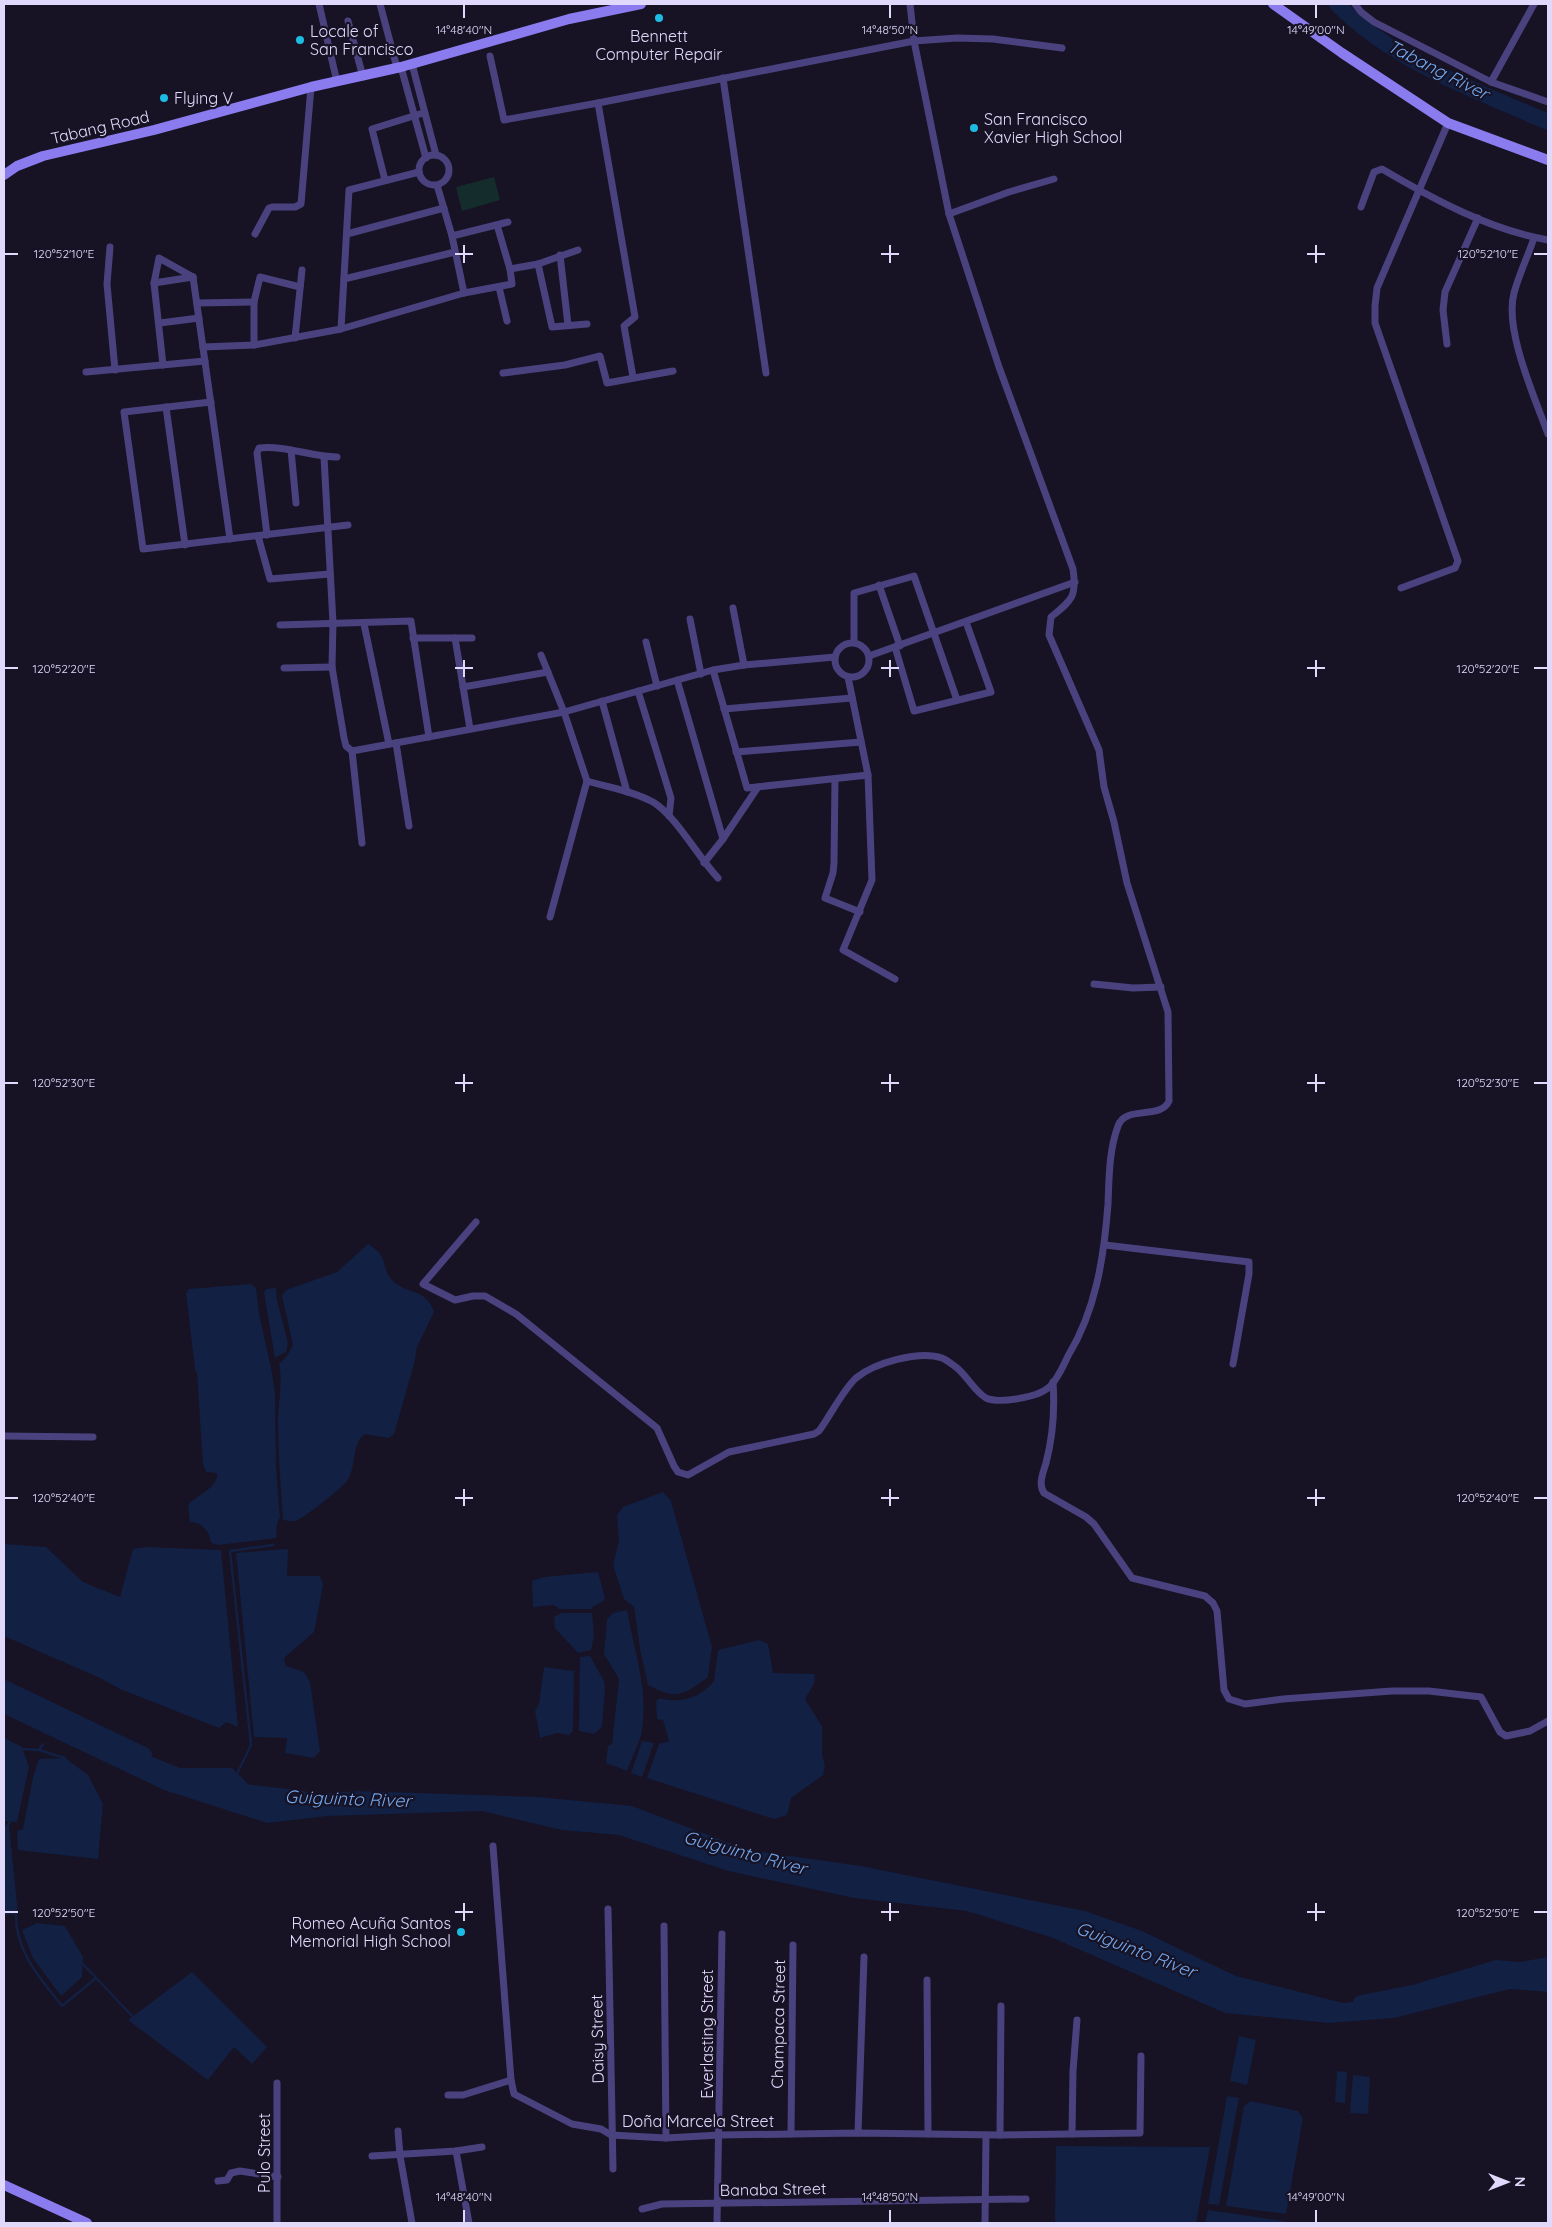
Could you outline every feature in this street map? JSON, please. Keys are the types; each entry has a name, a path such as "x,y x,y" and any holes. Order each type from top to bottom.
{"main road":[{"name":"Tabang Road","path":"4,175 16,166 43,156 154,130 311,87 399,68 570,19 641,4"},
{"path":"1273,4 1342,53 1448,123 1548,160"},
{"path":"4,2186 87,2223"}],"street":[{"path":"319,4 337,82"},
{"path":"380,4 426,158"},
{"path":"476,1222 423,1284 455,1300 473,1296 485,1296 516,1314 657,1428 674,1466 682,1475 688,1475 730,1452 814,1434 819,1431 855,1380 864,1373 897,1359 929,1355 943,1358 958,1368 985,1397 993,1400 1008,1400 1030,1396 1045,1390 1053,1382 1074,1348 1095,1292 1105,1245 1110,1164 1119,1122 1126,1117 1162,1108 1169,1101 1168,1012 1127,883 1114,822 1104,787 1099,750 1049,635 1051,617 1073,597 1075,582 1073,569 1000,367 948,214 914,41 910,4"},
{"path":"1356,4 1361,12 1374,22 1492,82 1548,102"},
{"path":"1492,82 1534,4"},
{"path":"348,21 363,77"},
{"path":"490,56 504,120 914,41 956,38 993,39 1062,48"},
{"path":"412,64 423,113 436,155"},
{"path":"723,78 766,373"},
{"path":"255,234 269,208 294,207 300,204 311,87"},
{"path":"598,103 635,316 624,326 633,377"},
{"path":"385,180 372,129 423,113"},
{"path":"1401,588 1455,568 1458,561 1376,323 1375,306 1378,288 1448,123"},
{"path":"436,155 444,159 449,167 448,176 437,185 425,182 419,172 421,162 426,158 436,155"},
{"path":"1361,207 1374,172 1382,169 1418,190 1478,218 1534,238 1548,240"},
{"path":"340,329 349,190 419,172"},
{"path":"948,214 1009,192 1054,179"},
{"path":"437,185 452,236 464,293"},
{"path":"347,234 444,208"},
{"path":"1446,344 1443,310 1445,292 1478,218"},
{"path":"452,236 508,222"},
{"path":"203,347 254,345 340,329 464,293 512,284 510,269 497,225"},
{"path":"1534,238 1513,293 1512,324 1548,434"},
{"path":"110,247 107,284 115,370"},
{"path":"510,269 538,264 578,250"},
{"path":"344,279 455,252"},
{"path":"560,255 568,325"},
{"path":"163,365 160,323 154,283 159,258 193,277"},
{"path":"538,264 552,326 587,324"},
{"path":"295,338 302,270"},
{"path":"154,283 193,277"},
{"path":"193,277 230,539"},
{"path":"254,345 254,302 260,277 300,287"},
{"path":"499,287 507,321"},
{"path":"197,303 254,302"},
{"path":"160,323 199,318"},
{"path":"503,373 565,365 600,356 607,383 673,371"},
{"path":"86,372 205,362"},
{"path":"211,402 124,412 143,549 348,525"},
{"path":"166,407 185,545"},
{"path":"267,535 257,453 259,448 291,450 324,457 337,457"},
{"path":"291,450 296,503"},
{"path":"324,457 333,623 332,667 344,738 346,746 352,750 564,712 713,670 835,656"},
{"path":"258,536 270,579 330,574"},
{"path":"854,642 854,593 914,576 957,700"},
{"path":"869,656 1075,582"},
{"path":"879,585 914,711 991,692 966,622"},
{"path":"733,608 744,665"},
{"path":"690,620 701,674"},
{"path":"280,625 364,624 411,621 429,736"},
{"path":"364,624 409,826"},
{"path":"413,638 472,638"},
{"path":"455,638 470,729"},
{"path":"646,642 657,686"},
{"path":"854,642 863,646 869,656 869,665 863,674 848,677 836,667 835,656 840,647 854,642"},
{"path":"541,655 564,712 587,780 550,917"},
{"path":"284,668 332,667"},
{"path":"713,670 747,788 868,775"},
{"path":"463,687 548,672"},
{"path":"848,677 868,775 872,880 844,950 895,980"},
{"path":"676,680 724,839"},
{"path":"638,691 671,798 669,816"},
{"path":"724,709 852,698"},
{"path":"602,701 627,792"},
{"path":"736,752 861,742"},
{"path":"352,750 362,843"},
{"path":"834,779 833,868 825,898 860,912"},
{"path":"587,780 653,802 669,816 704,863 718,878"},
{"path":"704,863 724,839 758,787"},
{"path":"1094,984 1160,987"},
{"path":"1105,1245 1249,1262 1249,1274 1232,1364"},
{"path":"1053,1382 1055,1411 1049,1450 1042,1476 1042,1490 1094,1524 1132,1578 1205,1596 1213,1603 1216,1611 1224,1690 1229,1699 1245,1704 1283,1699 1392,1691 1430,1691 1481,1697 1500,1732 1506,1736 1530,1731 1548,1721"},
{"path":"4,1436 93,1437"},
{"name":"Doña Marcela Street","path":"493,1846 511,2080 514,2094 572,2124 601,2129 611,2135 666,2138 720,2135 858,2133 1000,2135 1140,2133 1141,2056"},
{"name":"Daisy Street","path":"608,1909 612,2169"},
{"path":"664,1926 666,2138"},
{"name":"Everlasting Street","path":"717,2223 722,1934"},
{"name":"Champaca Street","path":"790,2134 792,1945"},
{"path":"858,2133 864,1957"},
{"path":"927,1980 928,2134"},
{"path":"1000,2135 1001,2006"},
{"path":"1072,2134 1077,2020"},
{"path":"448,2094 463,2094 511,2080"},
{"name":"Pulo Street","path":"277,2083 277,2223"},
{"path":"398,2131 400,2156 412,2223"},
{"path":"985,2223 986,2134"},
{"path":"372,2156 400,2156 482,2147"},
{"path":"456,2151 468,2223"},
{"path":"218,2181 227,2180 231,2173 240,2171 278,2177"},
{"name":"Banaba Street","path":"642,2209 662,2204 985,2198 1026,2199"}],"green space":[{"path":"494,177 500,200 462,211 456,187"}],"water":[{"path":"368,1244 383,1258 387,1272 393,1281 421,1295 431,1304 434,1312 417,1347 394,1434 389,1438 365,1434 358,1444 347,1481 306,1515 294,1521 283,1520 278,1434 279,1364 287,1356 293,1345 282,1296 286,1290 337,1272"},
{"path":"251,1284 256,1288 275,1393 276,1468 280,1517 277,1524 276,1538 218,1545 211,1543 209,1535 202,1526 190,1522 188,1505 211,1487 217,1478 217,1473 206,1472 203,1464 197,1373 186,1293 189,1289"},
{"path":"276,1288 277,1300 288,1343 286,1352 275,1358 264,1292 266,1289"},
{"path":"663,1492 671,1501 712,1647 708,1677 679,1694 666,1693 648,1685 640,1649 634,1607 624,1599 613,1565 619,1541 617,1515 623,1507"},
{"path":"4,1544 46,1547 83,1582 120,1597 133,1549 147,1547 221,1550 238,1727 226,1722 219,1728 120,1689 100,1678 4,1636"},
{"path":"288,1549 287,1576 320,1576 323,1585 314,1632 284,1658 286,1666 304,1672 310,1682 320,1751 314,1758 285,1753 287,1738 254,1737 236,1553"},
{"path":"598,1572 605,1598 591,1609 560,1609 553,1605 533,1607 532,1581 544,1577"},
{"path":"627,1610 640,1672 644,1704 641,1735 627,1771 606,1763 608,1746 612,1744 619,1679 604,1654 607,1619 613,1613"},
{"path":"562,1613 592,1613 594,1636 591,1650 578,1653 555,1628 554,1617"},
{"path":"759,1640 768,1644 773,1673 815,1674 814,1684 805,1699 822,1726 822,1754 825,1765 823,1775 791,1798 787,1815 774,1819 647,1778 659,1744 669,1741 663,1720 657,1719 656,1701 660,1698 682,1700 702,1692 714,1681 718,1650"},
{"path":"590,1656 604,1681 605,1690 602,1727 594,1734 579,1731 580,1657"},
{"path":"544,1667 574,1671 573,1731 569,1735 557,1733 540,1738 535,1711 539,1704"},
{"path":"4,1686 81,1728 180,1768 232,1768 263,1799 355,1791 538,1797 632,1806 748,1850 861,1866 1085,1911 1142,1931 1236,1976 1343,2003 1443,1992 1520,1962 1548,1957 1548,1992 1510,1989 1394,2018 1329,2023 1225,2013 1053,1938 967,1911 854,1898 728,1871 619,1835 562,1830 482,1811 328,1816 267,1823 164,1790 4,1714"},
{"path":"4,1738 22,1747 29,1767 17,1822 4,1821"},
{"path":"642,1741 654,1743 642,1777 631,1773"},
{"path":"65,1758 88,1775 103,1804 98,1859 18,1850 17,1831 23,1829 33,1777 39,1759"},
{"path":"4,1826 9,1826 18,1914 4,1915"},
{"path":"37,1923 65,1926 83,1957 82,1977 61,1996 33,1958 22,1930"},
{"path":"192,1972 267,2047 252,2064 234,2047 208,2080 128,2020"},
{"path":"1239,2036 1256,2040 1247,2085 1230,2081"},
{"path":"1337,2071 1347,2072 1345,2103 1335,2102"},
{"path":"1353,2075 1370,2077 1368,2114 1350,2113"},
{"path":"1227,2096 1239,2098 1219,2205 1208,2204"},
{"path":"1251,2101 1298,2111 1303,2118 1286,2214 1226,2206 1244,2106"},
{"path":"1056,2146 1210,2147 1196,2223 1055,2223"},
{"path":"1208,2210 1284,2221 1284,2223 1205,2223"}],"waterway":[{"name":"Tabang River","path":"1337,4 1359,24 1384,42 1436,73 1548,122"},
{"path":"236,1776 251,1745 230,1551 273,1545"},
{"name":"Guiguinto River","path":"4,1688 144,1755"},
{"path":"39,1750 43,1744"},
{"path":"23,1749 39,1750 65,1758"},
{"name":"Guiguinto River","path":"236,1791 303,1799"},
{"path":"7,1826 10,1822"},
{"path":"16,1914 17,1927 24,1952 62,2006 96,1978"},
{"path":"82,1963 133,2017"},
{"name":"Guiguinto River","path":"1361,2003 1417,1992 1497,1968 1548,1973"}],"place":[{"name":"Bennett Computer Repair","path":"659,18"},
{"name":"Locale of San Francisco","path":"300,40"},
{"name":"Flying V","path":"164,98"},
{"name":"San Francisco Xavier High School","path":"974,128"},
{"name":"Romeo Acuña Santos Memorial High School","path":"461,1932"}]}
